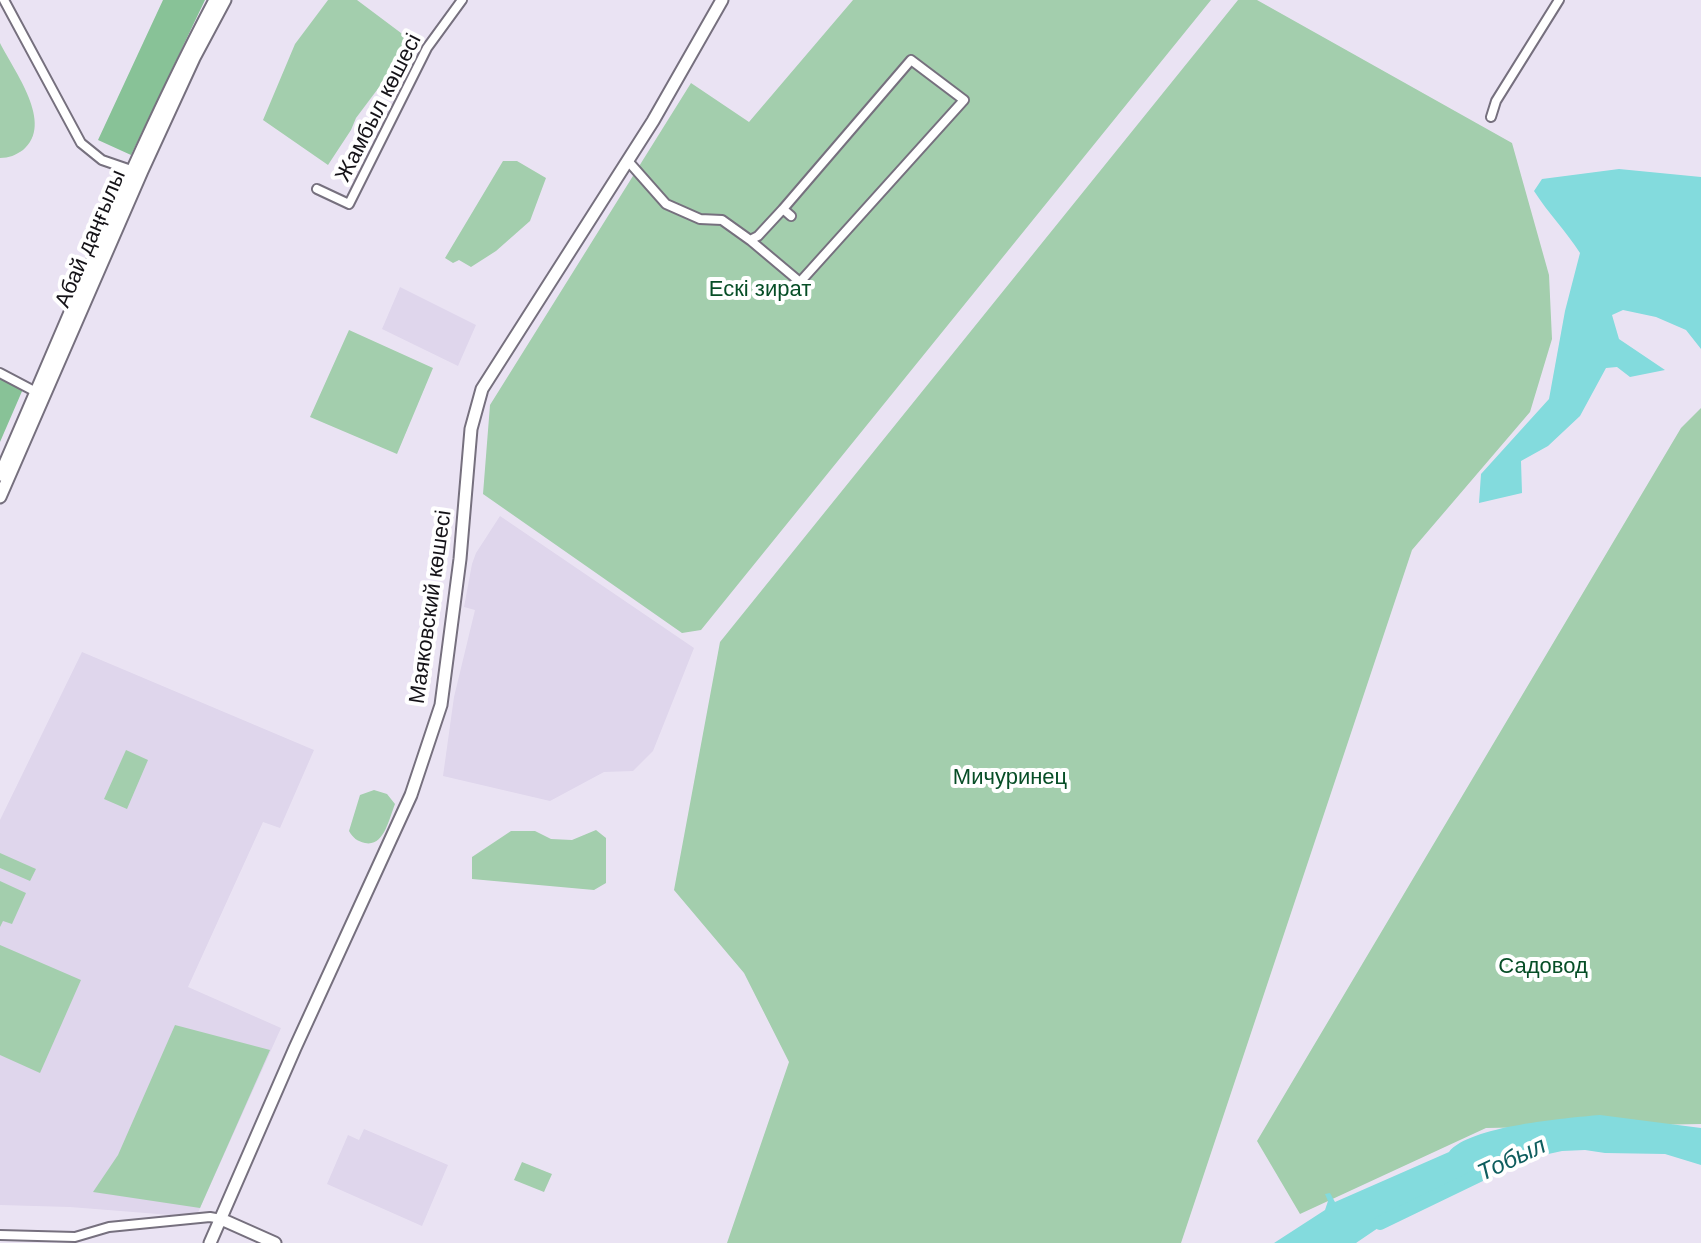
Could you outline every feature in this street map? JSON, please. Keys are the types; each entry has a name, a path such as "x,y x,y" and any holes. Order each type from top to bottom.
{"main road":[{"name":"Абай даңғылы","path":"0,497 186,54 215,0"},
{"name":"Абай даңғылы","path":"137,171 225,0"},
{"name":"Маяковский көшесі","path":"210,1243 411,795 441,705 460,559 471,429 482,389 628,161 722,0"},
{"name":"Абай даңғылы","path":"0,475 40,396"},
{"path":"221,1219 275,1243"}],"street":[{"path":"4,0 81,143 102,160 137,171"},
{"name":"Жамбыл көшесі","path":"317,189 349,204 427,48 462,0"},
{"path":"1491,117 1496,101 1559,0"},
{"path":"628,161 666,204 700,219 722,220 800,282 964,100 911,60 783,209 758,236 750,240"},
{"path":"783,209 791,216"},
{"path":"0,373 40,396"},
{"path":"0,1235 75,1237 119,1225 210,1217 221,1219"}],"shaded area":[{"path":"163,0 205,0 131,155 98,140"},
{"path":"400,287 476,325 458,366 382,329"},
{"path":"0,373 23,389 0,442"},
{"path":"500,516 694,648 653,751 633,771 604,772 550,801 443,776 454,697 475,610 464,607 472,564"},
{"path":"82,652 314,750 280,828 263,822 188,987 281,1028 196,1217 0,1205 0,820"},
{"path":"364,1129 448,1165 422,1226 327,1184 348,1135 359,1140"}],"green space":[{"path":"328,0 357,0 413,42 356,118 328,165 263,120 295,44"},
{"name":"Ескі зират","path":"853,0 1211,0 701,630 682,633 483,494 490,405 691,83 749,122"},
{"name":"Мичуринец","path":"1238,0 1257,0 1512,143 1549,275 1552,339 1530,412 1412,550 1181,1243 727,1243 789,1062 744,973 674,890 720,642"},
{"path":"0,43 29,97 35,126 32,139 23,150 0,158"},
{"path":"503,161 517,161 546,178 530,221 496,251 471,267 459,260 453,263 445,258"},
{"path":"349,330 433,368 397,454 310,417"},
{"name":"Садовод","path":"1701,408 1701,1124 1486,1128 1300,1214 1257,1141 1681,428"},
{"path":"126,750 148,760 127,809 104,799"},
{"path":"374,790 387,794 395,804 381,836 377,841 365,843 349,831 360,795"},
{"path":"596,830 606,838 606,883 594,890 472,879 472,857 511,831 535,831 551,839 572,840"},
{"path":"0,853 36,869 30,881 0,868"},
{"path":"0,881 26,893 12,924 3,921 0,927"},
{"path":"0,945 81,980 40,1073 0,1055"},
{"path":"175,1025 270,1050 200,1208 93,1192 118,1155"},
{"path":"522,1162 552,1174 544,1192 514,1180"}],"water":[{"path":"1619,169 1701,177 1701,349 1686,330 1656,317 1623,310 1612,315 1619,339 1665,370 1630,377 1617,367 1606,368 1580,416 1548,446 1521,461 1522,493 1479,503 1481,474 1549,399 1565,311 1580,253 1534,191 1542,179"},
{"path":"1600,1115 1701,1128 1701,1165 1665,1154 1562,1151 1512,1162 1422,1198 1356,1243 1274,1243 1325,1210 1328,1201 1325,1194 1330,1193 1335,1202 1449,1152 1476,1136 1543,1121"}],"waterway":[{"name":"Тобыл","path":"1380,1223 1498,1166"}]}
